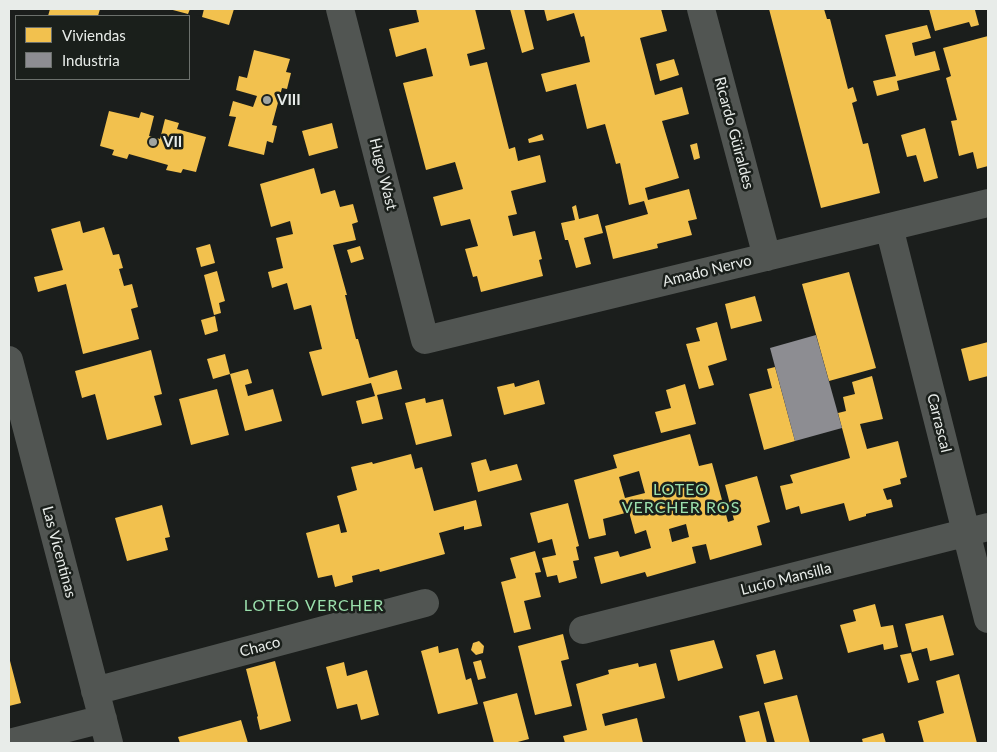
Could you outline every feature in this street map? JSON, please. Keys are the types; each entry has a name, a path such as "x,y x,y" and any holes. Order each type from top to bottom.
{"street":[{"name":"Hugo Wast","path":"340,9 425,340"},
{"name":"Ricardo Güiraldes","path":"701,9 767,256"},
{"name":"Amado Nervo","path":"425,340 988,203"},
{"name":"Carrascal","path":"890,227 977,530 988,620"},
{"name":"Las Vicentinas","path":"9,360 106,731"},
{"name":"Lucio Mansilla","path":"583,630 977,530"},
{"name":"Chaco","path":"95,691 425,603"},
{"path":"9,743 106,731"}],"building: Viviendas":[{"path":"50,9 100,9 98,15 48,15"},
{"path":"169,9 190,9 188,14"},
{"path":"204,9 234,9 229,25 202,17"},
{"path":"416,9 475,9 485,49 467,54 470,66 487,62 509,149 515,147 518,161 540,155 546,182 511,191 517,214 508,216 513,236 535,231 542,259 539,260 543,276 481,292 477,276 473,277 465,249 478,246 470,219 441,226 433,197 463,189 455,162 426,170 403,83 433,76 426,48 396,57 389,29 419,22"},
{"path":"510,9 524,9 534,49 522,53"},
{"path":"544,9 661,9 667,31 640,38 655,95 682,87 689,114 662,121 679,178 645,188 648,200 689,189 697,219 688,221 692,235 657,244 658,248 613,259 605,226 648,214 644,201 629,205 620,163 616,164 605,124 587,129 576,84 546,92 541,74 590,62 584,36 581,37 574,13 547,21"},
{"path":"769,9 824,9 827,19 830,19 848,89 853,87 857,101 852,103 863,144 868,143 880,193 821,208"},
{"path":"929,9 979,9 975,10 979,25 971,27 969,22 935,31"},
{"path":"927,25 931,38 912,43 915,56 935,51 940,70 897,81 899,90 877,96 873,81 896,76 885,35"},
{"path":"988,36 988,166 977,169 973,152 959,156 951,121 957,120 946,78 951,76 943,48"},
{"name":"VIII","path":"254,50 290,59 286,72 291,73 287,89 282,88 272,125 277,126 273,143 267,141 264,155 228,146 236,117 229,116 233,101 253,107 257,96 236,90 239,76 247,78"},
{"path":"674,59 679,75 660,81 656,64"},
{"name":"VII","path":"109,111 139,118 141,112 154,116 149,136 160,139 165,119 179,123 177,129 206,137 196,172 183,169 181,173 166,170 168,165 129,154 127,159 112,155 114,150 100,146"},
{"path":"332,123 338,148 309,156 302,131"},
{"path":"925,128 938,178 924,182 916,155 907,157 901,135"},
{"path":"542,134 544,140 529,143 528,139"},
{"path":"697,143 700,158 694,160 690,145"},
{"path":"314,168 321,194 335,190 340,207 353,204 358,222 352,224 356,240 333,245 347,295 345,295 356,339 358,339 369,378 397,370 402,389 377,395 383,419 362,424 356,401 375,396 371,383 322,396 309,352 322,349 311,305 294,310 287,283 272,288 268,272 283,268 276,238 293,234 290,221 271,227 260,184"},
{"path":"576,205 579,219 598,214 603,233 584,238 591,264 576,268 568,240 565,240 561,223 575,220 572,207"},
{"path":"80,221 83,233 104,227 113,255 119,254 123,268 119,269 124,286 132,284 138,307 131,309 139,339 83,354 66,284 38,292 34,277 63,270 51,229"},
{"path":"210,244 215,263 201,267 196,248"},
{"path":"360,246 364,259 351,263 347,250"},
{"path":"217,271 225,301 219,303 221,313 214,315 204,275"},
{"path":"849,272 876,368 829,381 802,284"},
{"path":"755,296 762,321 731,329 725,304"},
{"path":"215,316 218,331 205,335 201,320"},
{"path":"717,322 727,360 708,366 714,385 699,389 686,344 700,341 696,328"},
{"path":"988,342 988,376 969,381 961,349"},
{"path":"151,350 162,394 154,396 162,425 107,440 95,394 82,398 75,371"},
{"path":"225,354 230,374 213,379 207,359"},
{"path":"775,367 795,441 764,450 749,394 772,388 767,369"},
{"path":"248,369 252,383 245,385 248,396 273,389 282,421 245,431 230,374"},
{"path":"872,376 883,419 860,424 867,449 898,441 907,477 900,479 901,484 883,489 887,500 891,499 893,507 866,514 866,516 849,521 844,503 801,514 799,506 786,510 780,486 793,483 790,475 850,458 838,413 846,411 843,397 855,394 852,382"},
{"path":"539,380 545,404 504,415 497,387 514,383 515,387"},
{"path":"685,384 696,424 661,433 655,412 671,408 666,390"},
{"path":"217,389 229,435 191,445 179,399"},
{"path":"425,398 426,403 443,399 452,436 416,445 405,403"},
{"path":"690,434 699,466 712,463 728,522 734,520 725,485 757,476 770,522 757,526 762,545 710,560 706,544 692,547 696,563 647,577 645,572 601,584 594,557 618,551 620,557 651,548 646,530 635,534 629,512 603,519 606,535 589,539 574,480 617,468 613,455","holes":["639,471 645,493 625,498 619,477","686,524 689,537 672,542 669,529"]},
{"path":"411,454 415,469 422,467 434,511 476,500 482,526 464,530 464,526 439,533 445,554 380,572 379,569 352,576 353,582 335,587 332,575 318,578 306,533 339,524 341,533 347,532 337,496 357,490 351,467 372,462 373,464"},
{"path":"486,459 490,471 517,464 522,480 478,492 471,463"},
{"path":"568,503 579,546 576,547 579,560 573,561 577,578 559,583 557,575 547,577 542,558 556,555 552,539 538,543 530,513"},
{"path":"162,505 170,537 165,538 168,550 127,561 115,518"},
{"path":"535,551 541,572 535,573 541,597 524,601 531,629 514,633 501,582 516,578 510,558"},
{"path":"875,604 881,627 893,625 898,647 884,650 883,644 848,653 840,625 856,621 853,610"},
{"path":"943,615 954,655 930,661 927,648 912,652 905,624"},
{"path":"563,634 569,659 561,661 572,706 535,715 518,646"},
{"path":"714,640 723,668 678,681 670,650"},
{"path":"479,641 484,646 483,653 476,655 471,650 473,643"},
{"path":"438,646 439,653 458,648 466,680 471,678 478,704 438,714 421,651"},
{"path":"775,650 783,679 764,684 756,655"},
{"path":"911,653 919,680 908,683 900,655"},
{"path":"9,657 21,703 9,706"},
{"path":"481,660 486,678 478,680 473,662"},
{"path":"275,661 291,721 260,730 246,669"},
{"path":"344,662 347,676 367,670 379,715 361,720 357,704 337,709 326,667"},
{"path":"638,663 639,667 656,663 665,698 602,714 605,726 637,718 643,743 565,743 563,736 587,730 576,684 609,674 608,670"},
{"path":"959,674 977,743 924,743 918,721 944,713 936,681"},
{"path":"517,693 529,739 514,743 494,743 483,702"},
{"path":"797,695 810,743 775,743 764,703"},
{"path":"759,711 767,743 746,743 739,716"},
{"path":"241,720 248,743 180,743 178,737"},
{"path":"883,733 886,743 863,743 862,739"}],"building: Industria":[{"path":"816,335 842,428 795,441 770,348"}],"place":[{"name":"VIII","path":"267,100"},
{"name":"VII","path":"153,142"}],"district":[{"name":"LOTEO VERCHER ROS","path":"681,499"},
{"name":"LOTEO VERCHER","path":"314,606"}]}
